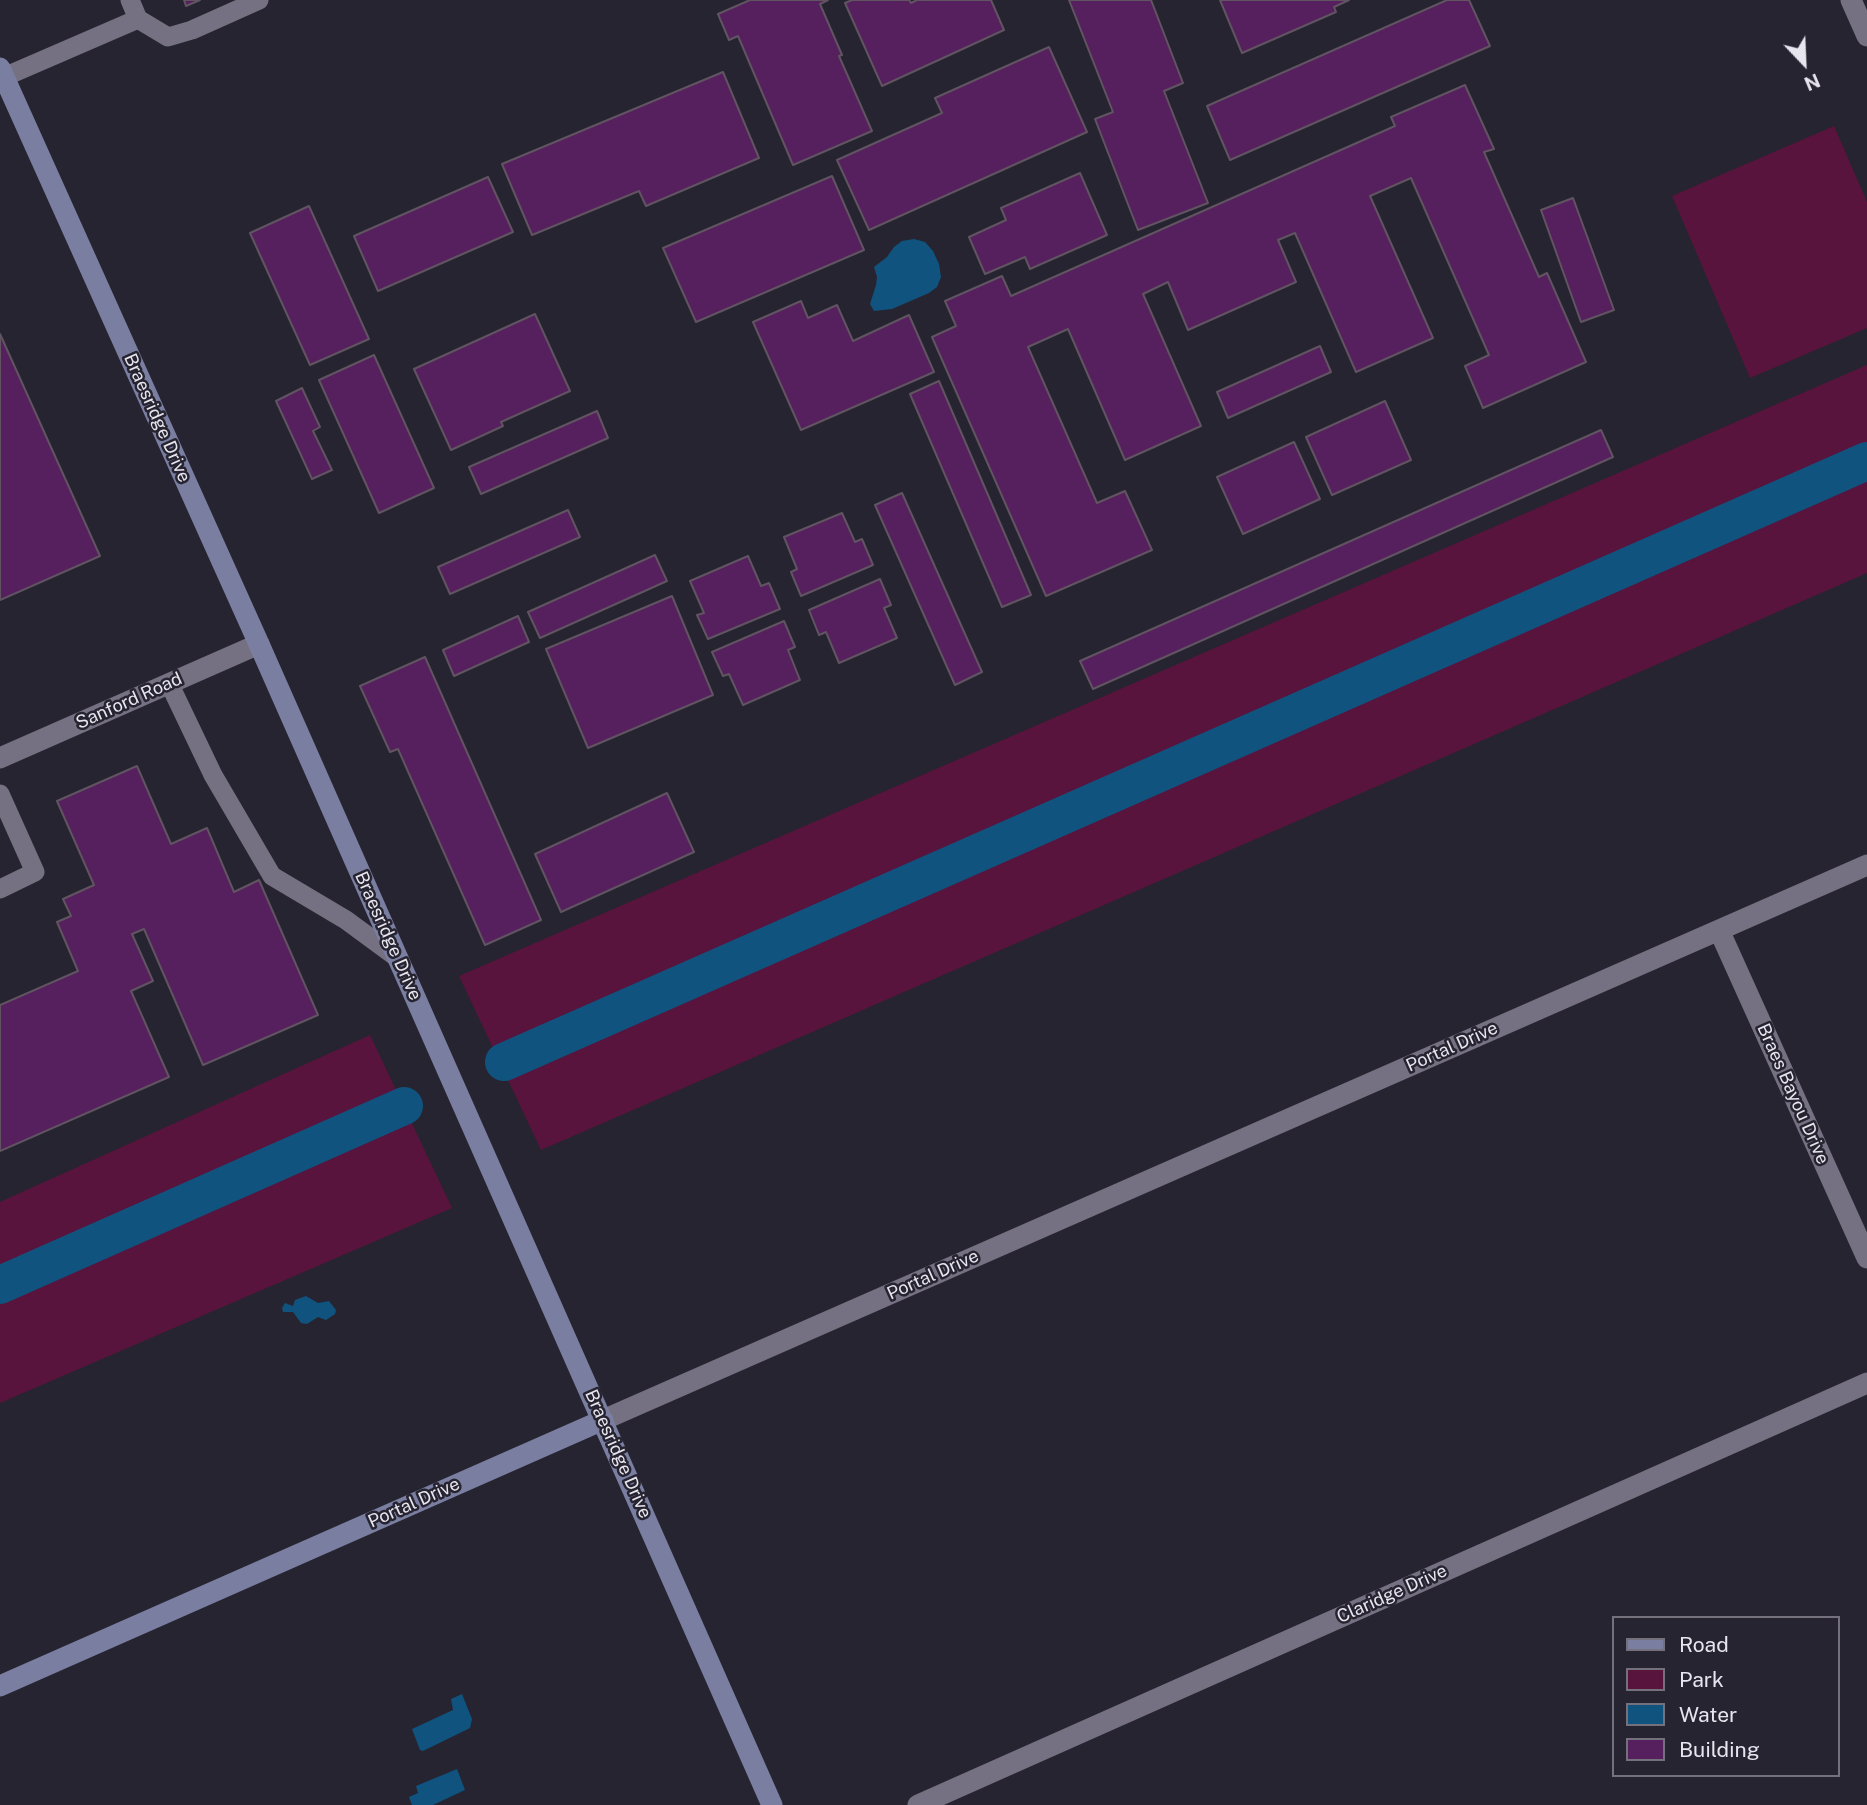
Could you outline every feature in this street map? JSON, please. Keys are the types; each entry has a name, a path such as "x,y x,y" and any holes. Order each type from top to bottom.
{"street":[{"path":"1851,0 1867,36"},
{"name":"Braesridge Drive","path":"2,73 259,644 772,1805"},
{"name":"Sanford Road","path":"0,758 259,644"},
{"name":"Portal Drive","path":"0,1686 1867,865"},
{"name":"Braes Bayou Drive","path":"1718,930 1867,1258"},
{"name":"Claridge Drive","path":"918,1805 1867,1383"}],"lane":[{"path":"130,0 138,19 168,37 192,30 259,0"},
{"path":"2,73 138,19"},
{"path":"169,684 213,775 272,876 346,920 399,960"},
{"path":"0,794 36,872 0,889"}],"green space":[{"path":"1834,126 1867,202 1867,328 1750,378 1672,196"},
{"path":"1867,365 1867,573 541,1150 459,976"},
{"path":"370,1035 452,1208 0,1403 0,1202"}],"water":[{"path":"914,239 925,242 933,251 941,277 937,287 892,309 874,311 870,304 877,277 874,267 902,241"},
{"path":"306,1296 318,1303 329,1301 336,1310 335,1314 326,1320 318,1317 307,1324 301,1323 293,1312 283,1312 285,1303 293,1306 295,1300"},
{"path":"462,1694 472,1719 470,1728 423,1751 420,1750 412,1729 453,1710 451,1699"},
{"path":"457,1769 465,1790 433,1805 412,1805 409,1797 418,1793 416,1786"}],"building":[{"path":"184,0 200,0 186,6"},
{"path":"750,0 828,0 820,4 842,55 839,56 872,131 793,165 738,36 729,40 718,14"},
{"path":"852,0 909,0 911,3 917,0 991,0 1004,30 882,86 845,3"},
{"path":"1069,0 1151,0 1183,83 1164,91 1208,203 1138,230 1095,119 1113,112"},
{"path":"1220,0 1349,0 1334,7 1336,12 1242,53"},
{"path":"1447,0 1469,0 1490,46 1230,160 1207,106"},
{"path":"1049,47 1087,132 869,230 837,160 942,113 935,98"},
{"path":"723,72 759,158 646,206 639,191 532,235 502,164"},
{"path":"1465,85 1494,149 1484,152 1539,277 1547,273 1586,362 1483,408 1465,366 1489,355 1411,178 1370,196 1433,338 1356,372 1295,233 1278,240 1296,282 1188,330 1168,282 1143,294 1201,426 1125,460 1068,329 1028,347 1097,503 1125,491 1152,550 1046,596 932,337 956,326 945,301 1002,276 1011,296 1395,126 1391,117"},
{"path":"1080,173 1107,235 1030,269 1025,257 985,274 969,237 1006,220 1001,208"},
{"path":"832,176 864,250 696,322 663,248"},
{"path":"488,177 513,232 378,291 354,236"},
{"path":"1573,198 1614,310 1581,322 1541,210"},
{"path":"309,206 369,339 310,365 250,233"},
{"path":"801,301 808,318 837,305 853,341 909,315 934,372 801,430 753,322"},
{"path":"535,314 570,391 501,422 503,426 451,450 414,369"},
{"path":"0,334 100,556 0,600"},
{"path":"1320,346 1331,372 1228,418 1217,392"},
{"path":"374,355 434,488 379,513 319,380"},
{"path":"939,381 1031,595 1002,607 910,394"},
{"path":"302,388 320,427 313,431 332,470 312,479 276,401"},
{"path":"1385,401 1411,460 1332,495 1306,437"},
{"path":"597,411 608,438 481,494 469,467"},
{"path":"1601,430 1613,457 1093,689 1080,661"},
{"path":"1294,442 1320,499 1243,534 1217,477"},
{"path":"902,493 982,672 955,685 875,505"},
{"path":"568,510 580,537 450,594 438,567"},
{"path":"842,513 855,542 862,539 873,565 801,596 791,572 797,569 784,537"},
{"path":"655,555 667,581 540,638 528,612"},
{"path":"748,556 761,586 769,583 780,609 708,639 697,615 704,613 690,581"},
{"path":"880,579 891,605 884,608 897,638 839,663 826,632 819,635 809,610"},
{"path":"672,596 713,695 588,748 546,649"},
{"path":"518,616 529,642 454,676 443,650"},
{"path":"784,621 795,647 788,650 800,680 743,705 729,674 723,676 712,652"},
{"path":"425,657 541,920 485,945 398,749 390,752 360,686"},
{"path":"137,766 171,844 207,828 234,892 259,880 318,1015 203,1065 144,929 132,934 153,981 131,991 169,1077 0,1151 0,1005 78,971 57,922 71,916 63,899 94,885 57,801"},
{"path":"667,793 694,852 561,912 535,854"}],"waterway":[{"path":"504,1062 1867,461"},
{"path":"0,1285 404,1106"}]}
